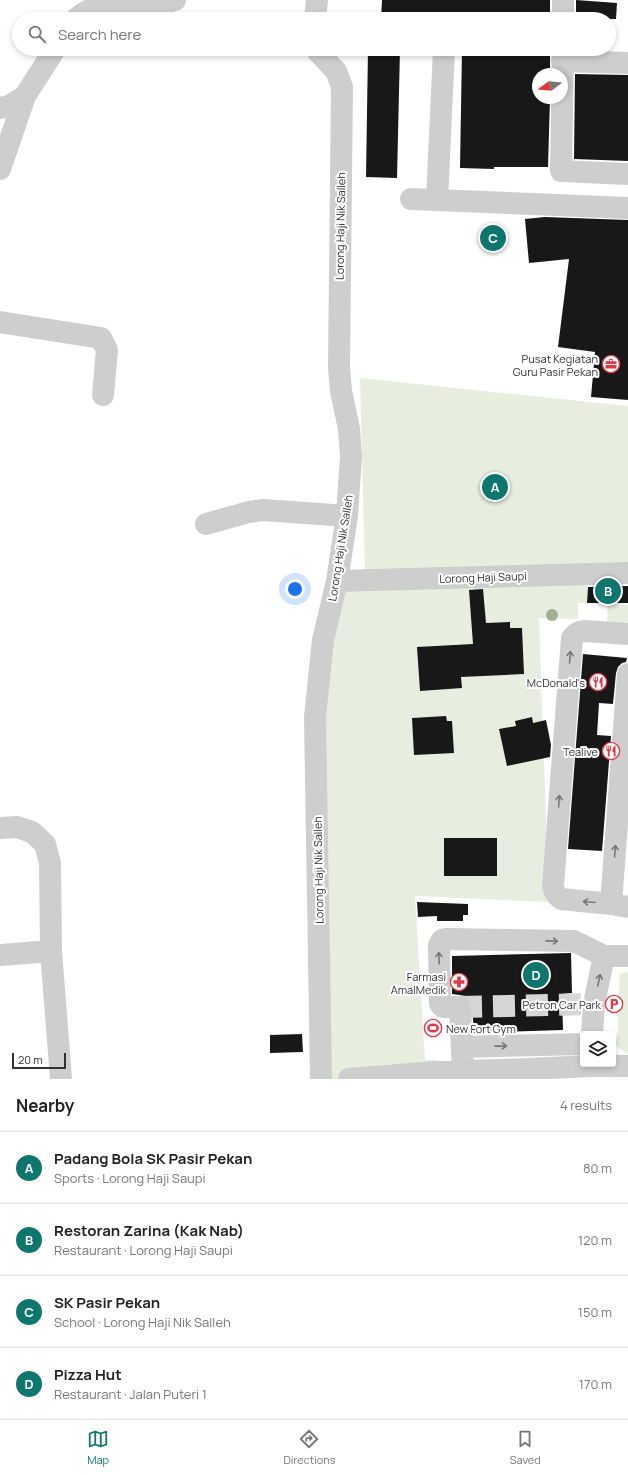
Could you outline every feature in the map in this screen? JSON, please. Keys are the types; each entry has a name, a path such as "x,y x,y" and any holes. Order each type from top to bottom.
{"street":[{"path":"82,12 97,5 161,5 175,0"},
{"path":"316,12 317,0"},
{"path":"563,0 563,12"},
{"path":"0,168 25,96 51,56"},
{"name":"Lorong Haji Nik Salleh","path":"321,1079 315,717 323,640 337,582 347,516 351,456 349,429 341,391 339,367 342,87 336,71 322,56"},
{"path":"437,200 444,56"},
{"path":"562,56 561,171 628,174"},
{"path":"570,56 628,63"},
{"path":"0,108 9,106 25,96"},
{"path":"410,199 628,208"},
{"path":"0,322 101,338 107,350 103,395"},
{"path":"206,524 249,512 263,510 347,516"},
{"name":"Lorong Haji Saupi","path":"337,582 628,573"},
{"path":"628,634 580,631 572,638 553,886 556,895 561,899 620,905 628,674"},
{"path":"0,828 16,827 32,832 45,844 50,863 51,951 61,1079"},
{"path":"453,1074 462,1047 460,1007 443,1007 440,1004 438,945 442,940 574,941 604,956 628,956"},
{"path":"0,955 51,951"},
{"path":"592,1031 594,1004 604,956"},
{"path":"462,1047 580,1044"},
{"path":"349,1079 453,1074 529,1074 605,1068"}],"shaded area":[{"path":"360,378 628,406 628,567 365,573"},
{"path":"588,574 587,603 578,603 578,619 539,618 549,902 415,896 425,1060 437,1060 436,1072 349,1079 321,1079 315,717 337,581"},
{"path":"608,604 628,605 628,626 607,625"},
{"path":"628,971 628,1054 616,1045 620,974"}],"building":[{"path":"382,0 550,0 550,12 381,12"},
{"path":"576,0 617,3 616,19 616,12 576,12"},
{"path":"368,56 400,56 397,178 366,177"},
{"path":"462,56 550,56 550,68 532,68 532,104 550,104 548,167 494,167 494,169 460,168"},
{"path":"575,74 628,75 628,161 574,159"},
{"path":"545,217 628,220 628,400 591,397 595,352 558,347 569,259 529,263 525,219"},
{"path":"628,586 628,603 587,603 588,587"},
{"path":"483,589 486,623 510,622 510,628 522,628 524,674 461,677 462,688 420,691 417,647 473,644 469,590"},
{"path":"583,654 627,658 626,662 622,663 618,667 616,673 613,704 599,703 597,735 611,736 602,851 568,849"},
{"path":"446,716 447,721 452,721 454,753 414,755 412,718"},
{"path":"532,717 533,723 546,720 551,745 550,757 507,766 499,729 516,726 515,721"},
{"path":"444,838 497,838 497,876 444,876"},
{"path":"417,902 468,904 468,915 463,915 463,921 437,921 437,916 418,917"},
{"path":"571,953 572,993 562,994 563,1030 474,1033 471,1001 466,996 452,994 452,956"},
{"path":"302,1034 303,1052 270,1053 270,1035"}],"tunnel":[{"path":"460,1007 594,1004"}],"place":[{"name":"SK Pasir Pekan","path":"493,238"},
{"name":"Pusat Kegiatan Guru Pasir Pekan","path":"611,364"},
{"name":"Padang Bola SK Pasir Pekan","path":"495,487"},
{"name":"Restoran Zarina (Kak Nab)","path":"608,591"},
{"name":"McDonald's","path":"598,682"},
{"name":"Tealive","path":"611,751"},
{"name":"Pizza Hut","path":"536,975"},
{"name":"Farmasi AmalMedik","path":"459,982"},
{"name":"Petron Car Park","path":"614,1004"},
{"name":"New Fort Gym","path":"433,1028"}]}
